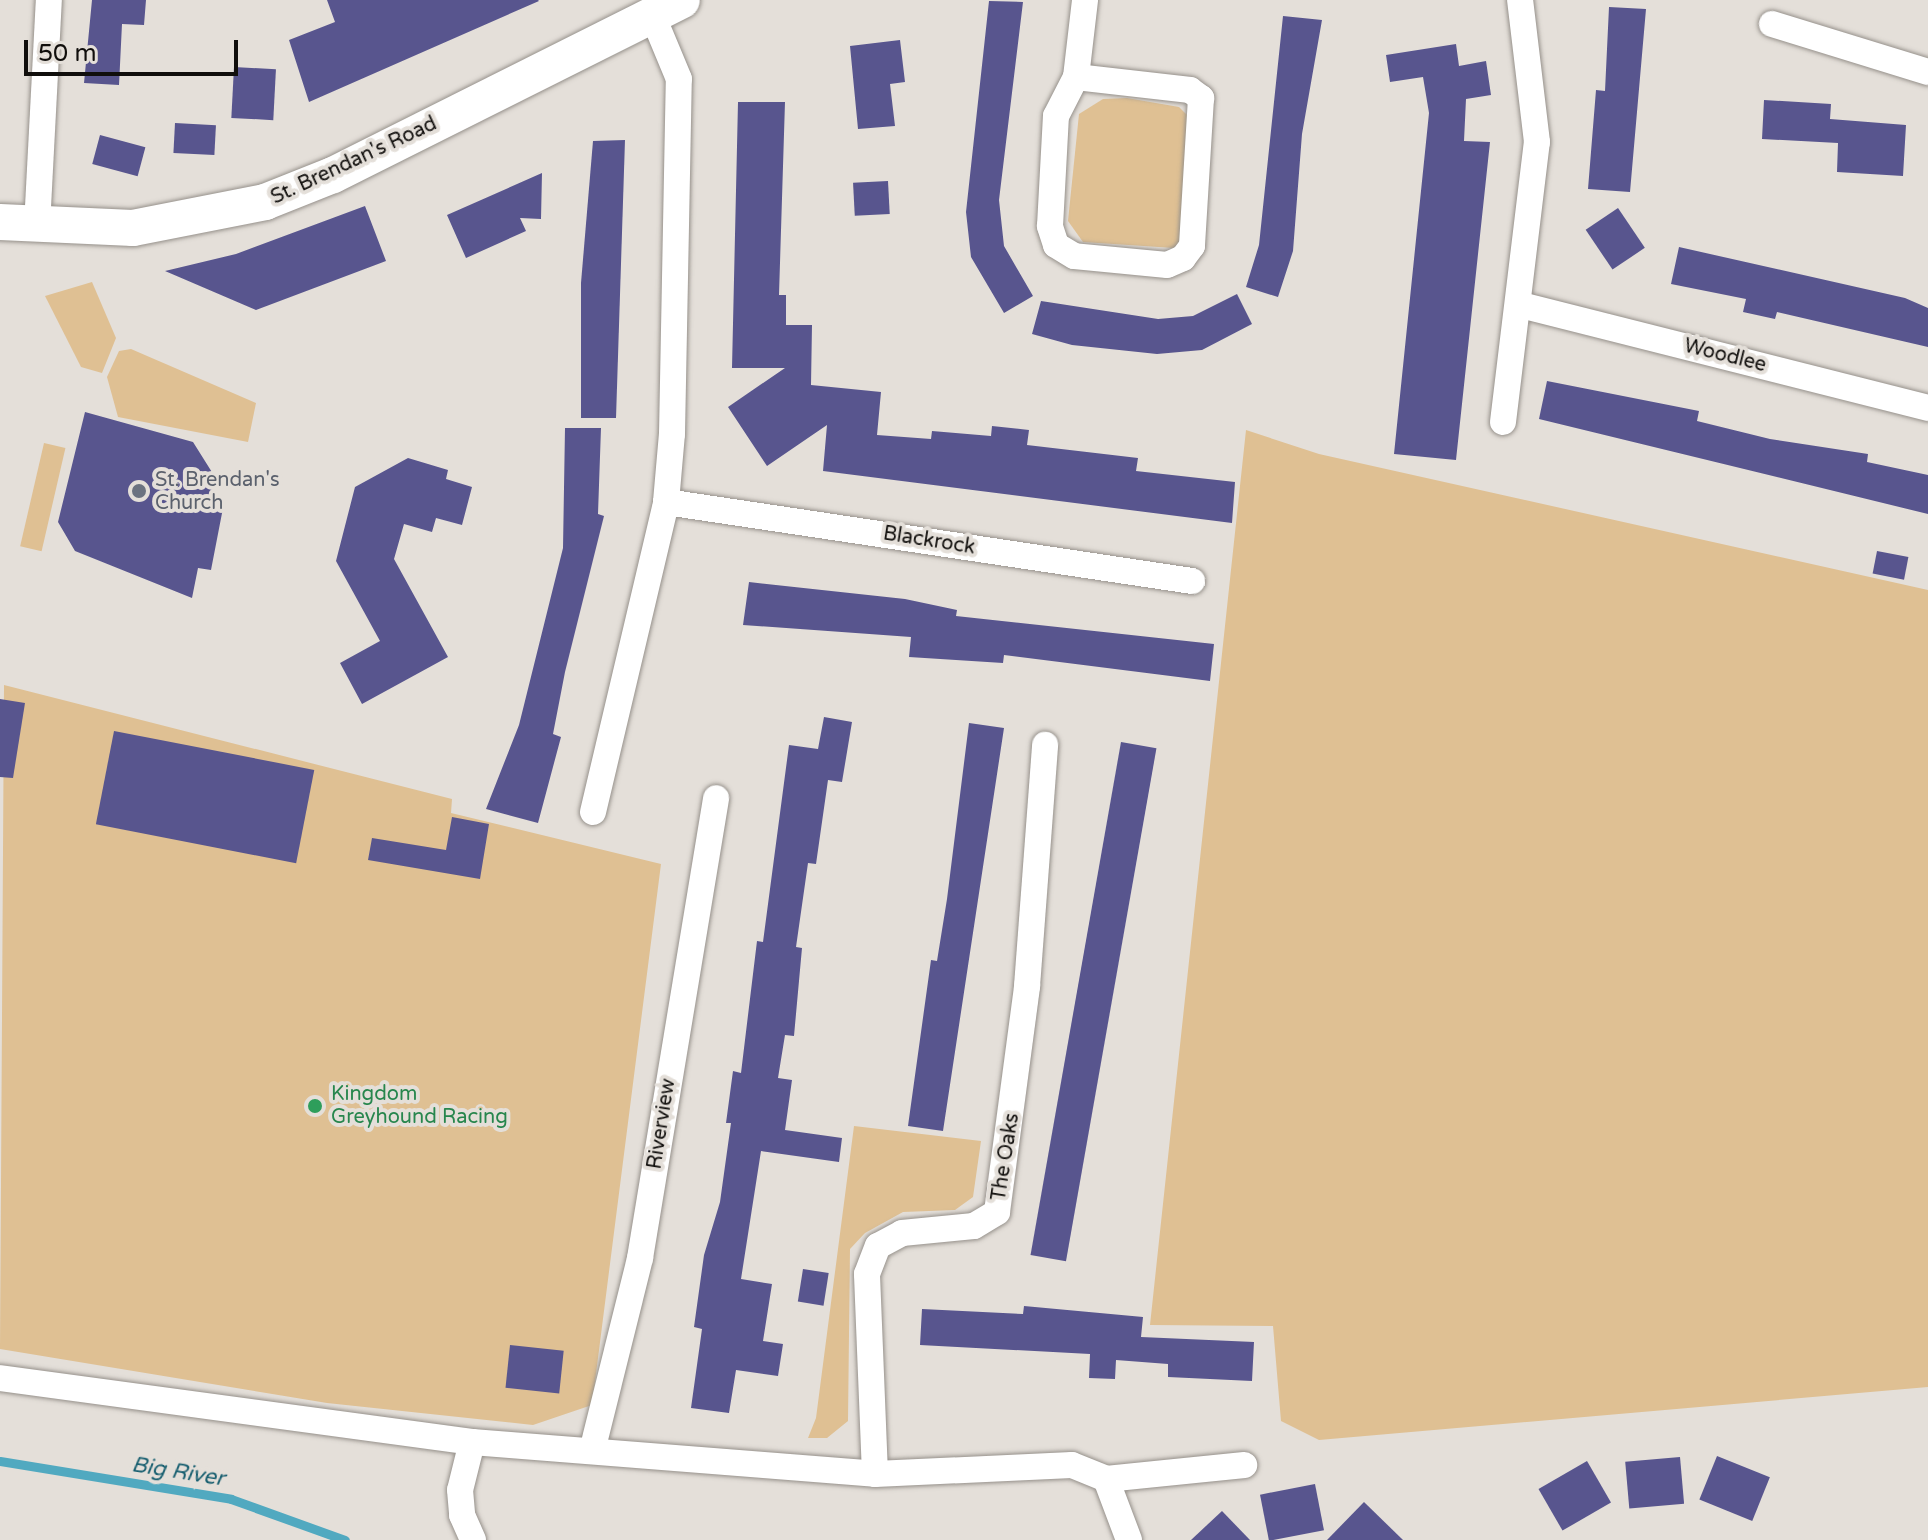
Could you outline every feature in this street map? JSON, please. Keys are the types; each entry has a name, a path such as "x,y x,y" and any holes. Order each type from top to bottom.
{"main road":[{"name":"St. Brendan's Road","path":"0,222 37,226 160,226 265,202 333,175 667,7"}],"street":[{"path":"37,226 49,0"},
{"path":"1076,77 1190,90 1201,98 1192,246 1183,258 1167,265 1090,258 1056,245 1050,226 1056,116 1076,77 1085,0"},
{"path":"1503,422 1521,305 1537,142 1520,0"},
{"path":"593,812 666,502 675,377 679,79 667,7"},
{"path":"1772,24 1928,72"},
{"name":"Woodlee","path":"1521,305 1928,408"},
{"name":"Blackrock","path":"666,502 1192,581"},
{"name":"The Oaks","path":"875,1474 867,1274 878,1246 902,1233 974,1226 997,1212 1027,986 1045,745"},
{"name":"Riverview","path":"593,1447 640,1258 716,798"},
{"path":"0,1378 472,1442 593,1447 875,1474 1072,1465 1106,1479 1244,1465"},
{"path":"472,1442 460,1490 473,1540"},
{"path":"1106,1479 1129,1540"}],"shaded area":[{"path":"1127,98 1179,107 1188,116 1184,238 1174,248 1083,242 1068,221 1079,114 1103,99"},
{"path":"92,282 116,338 102,373 81,367 45,296"},
{"path":"131,349 256,403 248,442 118,417 107,377 119,351"},
{"path":"1246,430 1319,454 1928,590 1928,1387 1319,1440 1281,1421 1273,1326 1150,1325"},
{"path":"44,443 65,448 42,551 20,546"},
{"name":"Kingdom Greyhound Racing","path":"4,685 452,799 451,813 661,864 592,1405 533,1425 327,1403 0,1349"},
{"path":"854,1126 981,1141 973,1197 955,1210 903,1212 865,1233 850,1249 848,1421 827,1438 808,1438 816,1418"}],"building":[{"path":"92,0 146,0 144,25 122,24 119,85 84,83"},
{"path":"327,0 539,1 309,102 289,40 335,22"},
{"path":"989,1 1023,2 999,200 1004,246 1033,296 1004,313 971,257 966,212"},
{"path":"1609,7 1646,9 1630,192 1588,189 1596,90 1605,91"},
{"path":"1283,16 1322,20 1302,134 1293,251 1278,297 1246,287 1259,245"},
{"path":"900,40 905,82 890,84 895,126 858,129 850,46"},
{"path":"1456,44 1459,66 1486,61 1491,95 1466,99 1464,141 1490,142 1456,460 1394,454 1429,113 1423,77 1390,82 1386,55"},
{"path":"234,67 276,69 273,120 231,118"},
{"path":"1764,100 1831,104 1830,119 1906,125 1903,176 1837,172 1838,143 1762,139"},
{"path":"738,102 785,102 779,295 786,295 786,325 812,325 811,385 881,392 877,435 931,439 932,431 991,436 992,426 1029,430 1027,445 1138,458 1136,471 1235,482 1232,523 823,471 827,425 767,466 728,407 785,368 732,368"},
{"path":"175,123 216,125 214,155 173,153"},
{"path":"100,135 145,147 138,176 92,164"},
{"path":"625,140 616,418 581,418 581,283 593,141"},
{"path":"542,173 541,219 520,218 526,231 466,258 447,215"},
{"path":"888,181 890,214 855,216 853,183"},
{"path":"365,206 386,261 256,310 165,271 236,254"},
{"path":"1618,208 1645,248 1613,270 1586,230"},
{"path":"1679,247 1905,298 1928,308 1928,347 1777,312 1775,319 1743,312 1746,299 1671,284"},
{"path":"1237,294 1252,324 1202,350 1157,354 1072,345 1032,334 1041,301 1158,319 1193,316"},
{"path":"1547,381 1699,411 1697,421 1770,439 1868,454 1867,462 1928,475 1928,514 1539,419"},
{"name":"St. Brendan's Church","path":"85,412 193,442 215,477 210,506 223,508 211,570 198,568 192,598 75,551 58,522"},
{"path":"565,428 601,428 598,514 604,516 565,672 553,734 561,737 538,823 486,809 519,725 563,548"},
{"path":"408,458 448,470 446,479 472,487 462,525 436,518 432,532 404,524 394,559 448,657 362,704 340,663 380,641 336,561 355,487"},
{"path":"1877,551 1908,557 1904,580 1873,574"},
{"path":"749,582 905,599 957,610 956,616 1214,644 1210,681 1004,655 1003,663 909,657 911,637 743,625"},
{"path":"0,699 25,703 13,778 0,777"},
{"path":"824,717 852,722 842,782 828,780 816,864 808,863 796,947 802,948 794,1036 785,1035 778,1078 792,1080 785,1130 842,1138 839,1162 761,1151 741,1279 772,1284 763,1341 783,1344 778,1376 736,1370 729,1413 691,1408 702,1329 694,1327 704,1255 720,1202 731,1123 726,1123 733,1071 741,1073 757,941 763,942 789,745 818,749"},
{"path":"969,723 1004,728 943,1131 908,1126 931,960 937,961 947,899"},
{"path":"114,731 314,770 296,863 96,824"},
{"path":"1121,742 1156,748 1066,1261 1031,1255"},
{"path":"452,817 489,824 480,879 368,860 372,838 446,850"},
{"path":"803,1269 829,1273 824,1306 798,1302"},
{"path":"1024,1306 1143,1317 1141,1337 1254,1342 1252,1381 1168,1377 1168,1364 1116,1360 1115,1379 1089,1378 1090,1354 920,1345 922,1309 1023,1314"},
{"path":"510,1345 564,1351 559,1393 506,1388"},
{"path":"1717,1456 1770,1477 1752,1521 1699,1500"},
{"path":"1680,1457 1684,1504 1629,1509 1625,1462"},
{"path":"1587,1461 1611,1503 1563,1531 1539,1489"},
{"path":"1315,1484 1324,1530 1269,1540 1260,1495"},
{"path":"1364,1502 1403,1540 1327,1540"},
{"path":"1222,1511 1250,1540 1191,1540"}],"waterway":[{"name":"Big River","path":"0,1461 231,1499 345,1540"}],"place":[{"name":"St. Brendan's Church","path":"139,491"},
{"name":"Kingdom Greyhound Racing","path":"315,1106"}]}
